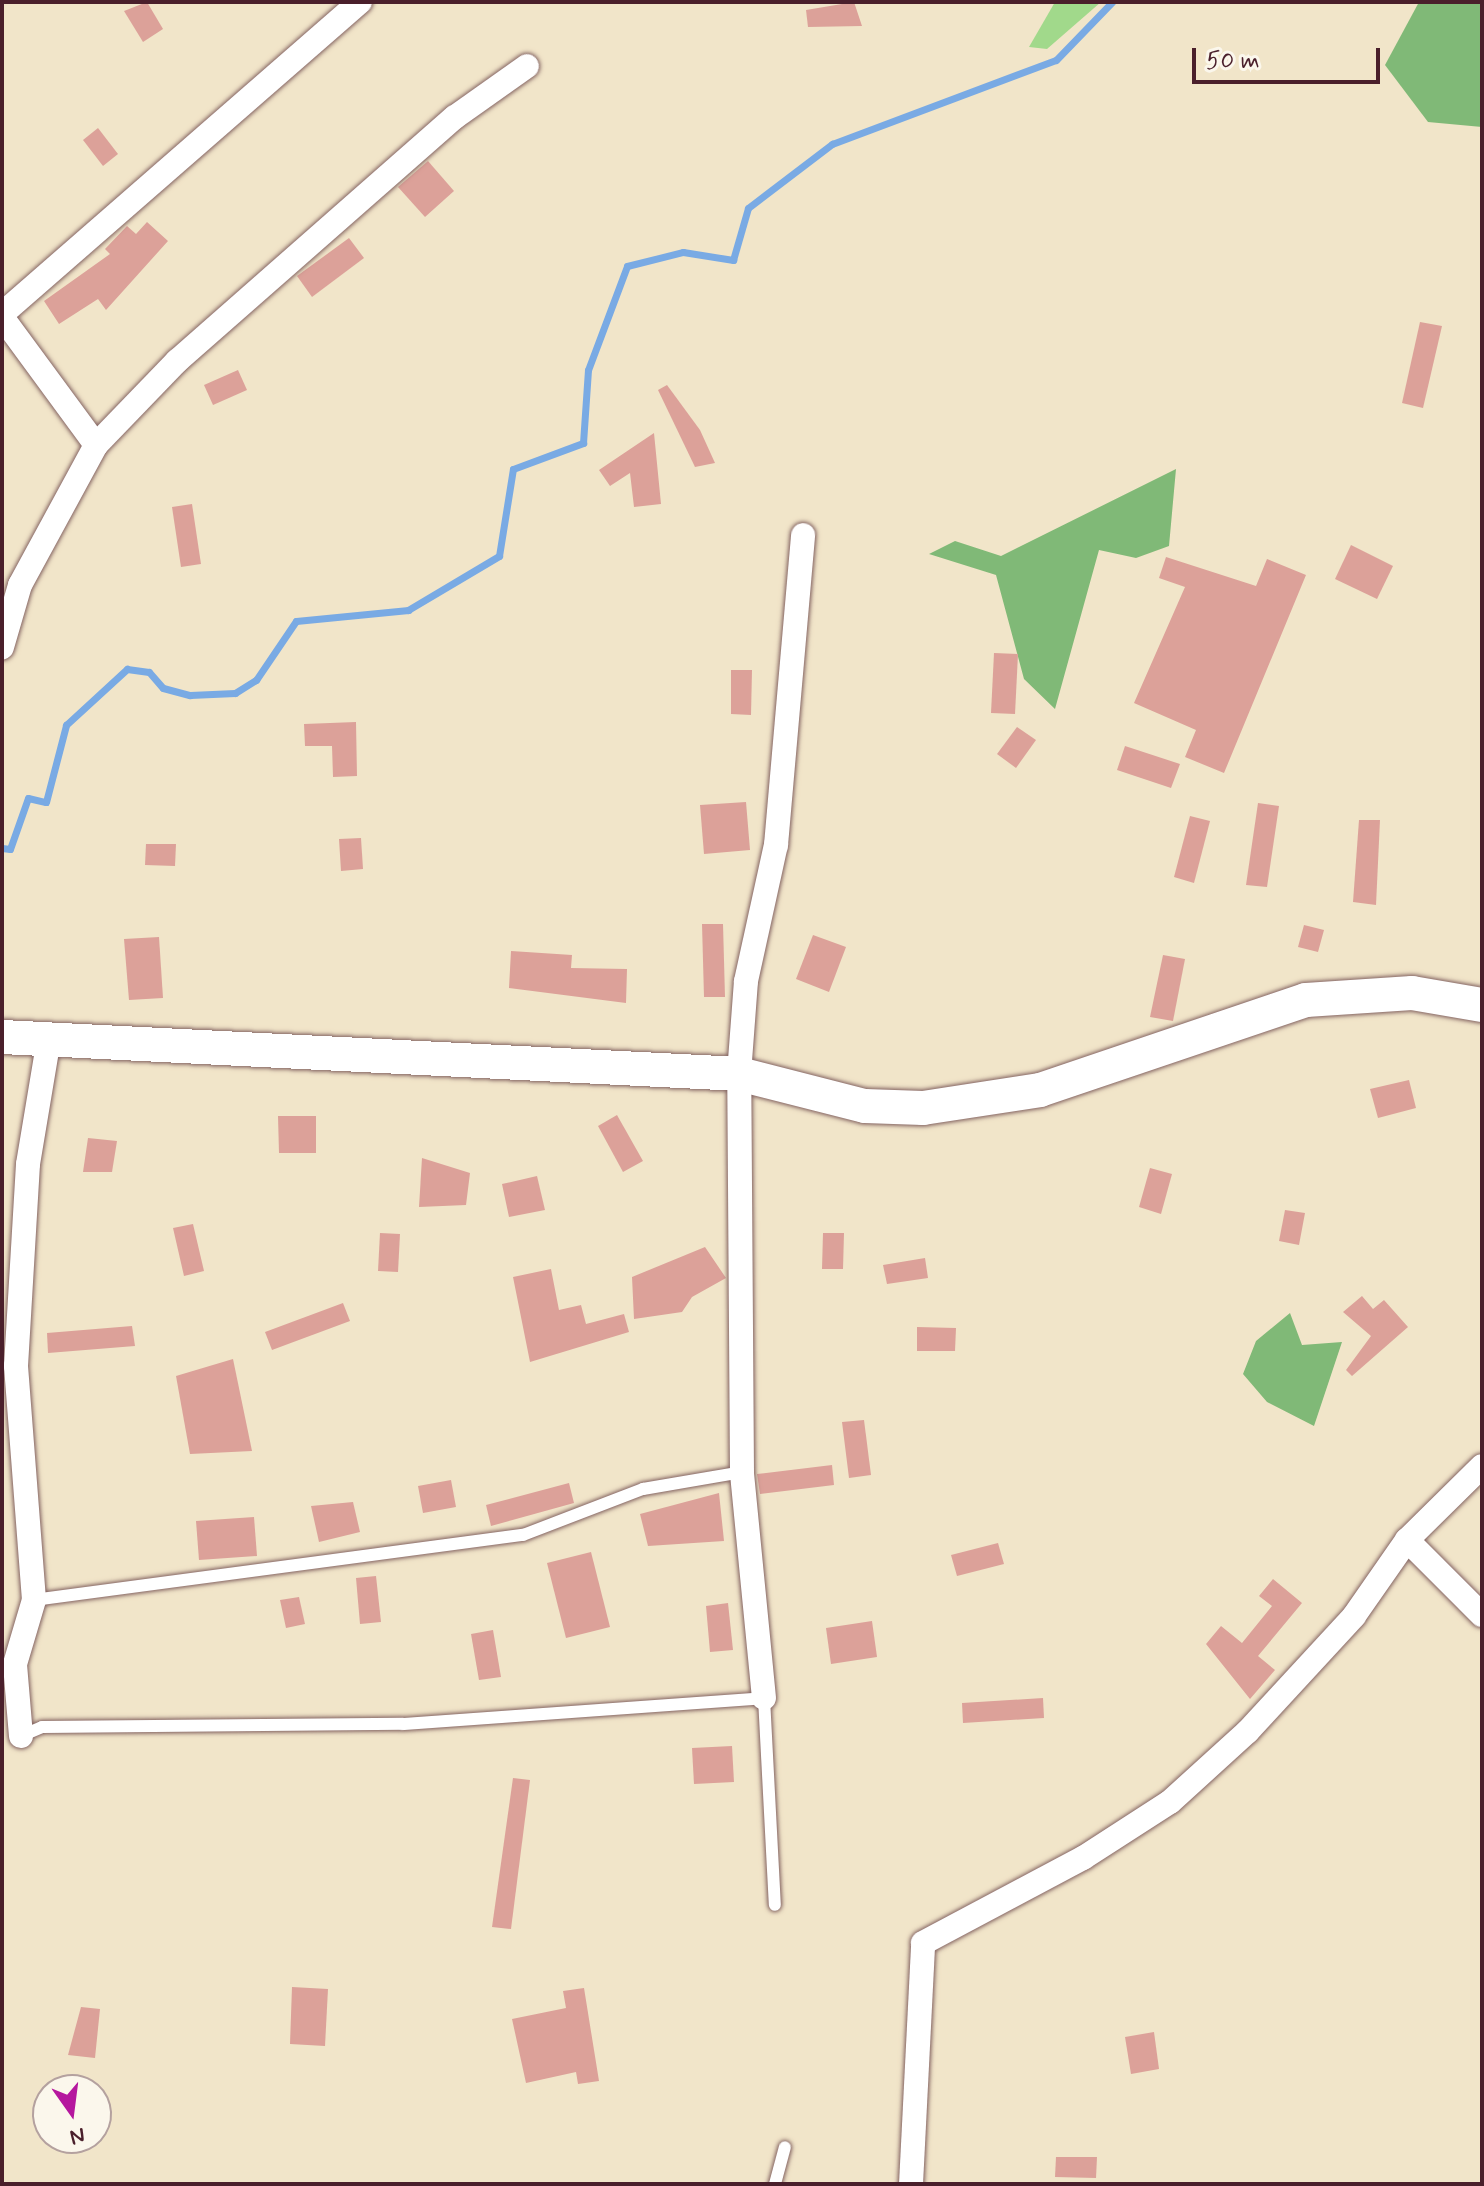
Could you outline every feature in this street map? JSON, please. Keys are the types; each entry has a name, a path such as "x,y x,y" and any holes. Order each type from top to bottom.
{"street":[{"path":"96,445 2,316 360,2"},
{"path":"2,647 11,587 84,479 96,445 177,361 455,117 527,66"},
{"path":"764,1698 742,1472 739,1074 746,981 776,845 803,535"},
{"path":"2,1037 739,1074 865,1106 923,1108 1040,1090 1306,1000 1412,993 1482,1005"},
{"path":"21,1736 15,1664 34,1600 16,1366 28,1164 49,1039"},
{"path":"911,2184 923,1943 1083,1858 1170,1802 1354,1616 1407,1540 1482,1466"},
{"path":"1407,1540 1482,1615"}],"lane":[{"path":"34,1600 523,1535 643,1489 742,1472"},
{"path":"21,1736 42,1727 403,1724 764,1698 775,1905"},
{"path":"775,2184 785,2147"}],"green space":[{"path":"1055,2 1101,2 1047,49 1029,47"},
{"path":"1419,2 1482,2 1482,127 1428,122 1385,65"},
{"path":"1176,469 1169,546 1136,558 1099,550 1055,709 1024,679 996,575 929,554 955,541 1001,556"},
{"path":"1290,1313 1302,1345 1342,1342 1314,1426 1267,1402 1243,1374 1256,1341"}],"building":[{"path":"147,2 163,29 143,42 124,11"},
{"path":"854,2 862,26 808,27 806,10"},
{"path":"98,128 118,154 103,166 83,140"},
{"path":"428,161 454,191 425,217 398,187"},
{"path":"147,222 168,241 106,310 98,299 59,324 44,301 110,254 105,249 127,226 136,234"},
{"path":"349,238 364,258 312,297 297,276"},
{"path":"1420,322 1442,326 1423,408 1402,403"},
{"path":"238,370 247,390 213,405 204,385"},
{"path":"667,385 700,430 715,463 695,467 658,390"},
{"path":"654,433 661,504 634,507 630,473 610,486 599,470"},
{"path":"192,504 201,564 181,567 172,507"},
{"path":"1351,545 1393,566 1377,599 1335,579"},
{"path":"1166,557 1256,586 1267,559 1306,575 1224,773 1185,757 1196,730 1134,703 1185,587 1159,578"},
{"path":"994,653 1018,654 1015,714 991,713"},
{"path":"731,670 752,670 751,715 731,714"},
{"path":"356,722 357,776 333,777 332,746 305,746 304,724"},
{"path":"1017,727 1036,740 1016,768 997,754"},
{"path":"1125,746 1180,764 1171,788 1117,770"},
{"path":"746,802 750,850 704,854 700,805"},
{"path":"1258,803 1279,806 1267,887 1246,885"},
{"path":"1190,816 1210,821 1194,883 1174,877"},
{"path":"1359,820 1380,820 1376,905 1353,902"},
{"path":"361,838 363,869 341,871 339,839"},
{"path":"146,844 176,844 175,866 145,865"},
{"path":"702,924 723,924 725,997 704,997"},
{"path":"1304,925 1324,930 1318,952 1298,947"},
{"path":"813,935 846,947 829,992 796,979"},
{"path":"159,937 163,998 129,1000 124,939"},
{"path":"511,951 572,955 571,968 627,969 626,1003 509,988"},
{"path":"1163,955 1185,959 1173,1021 1150,1017"},
{"path":"1409,1080 1416,1108 1378,1118 1370,1089"},
{"path":"617,1115 643,1161 623,1172 598,1126"},
{"path":"278,1116 316,1116 316,1153 279,1153"},
{"path":"88,1138 117,1141 112,1172 83,1172"},
{"path":"422,1158 470,1173 466,1205 419,1207"},
{"path":"1150,1168 1172,1174 1161,1214 1139,1207"},
{"path":"537,1176 545,1210 509,1217 502,1184"},
{"path":"1285,1210 1305,1213 1299,1245 1279,1241"},
{"path":"193,1224 204,1271 184,1276 173,1228"},
{"path":"380,1233 400,1234 398,1272 378,1271"},
{"path":"823,1233 844,1233 843,1269 822,1269"},
{"path":"705,1247 726,1278 692,1297 682,1312 634,1319 632,1277"},
{"path":"925,1258 928,1278 887,1284 883,1265"},
{"path":"551,1269 559,1310 581,1305 586,1324 624,1314 629,1332 530,1362 513,1277"},
{"path":"1362,1296 1373,1309 1384,1300 1408,1327 1352,1376 1346,1370 1371,1336 1343,1312"},
{"path":"343,1303 350,1321 272,1350 265,1332"},
{"path":"132,1326 135,1346 48,1353 47,1333"},
{"path":"917,1327 956,1328 955,1351 917,1351"},
{"path":"233,1359 252,1451 190,1454 176,1376"},
{"path":"864,1420 871,1475 849,1478 842,1422"},
{"path":"832,1465 834,1485 760,1494 757,1474"},
{"path":"451,1480 456,1507 423,1513 418,1486"},
{"path":"569,1483 574,1503 491,1526 486,1505"},
{"path":"719,1493 724,1541 648,1546 640,1514"},
{"path":"353,1502 360,1532 319,1542 311,1506"},
{"path":"254,1517 257,1556 199,1560 196,1521"},
{"path":"998,1543 1004,1564 957,1576 951,1555"},
{"path":"591,1552 610,1627 566,1638 547,1563"},
{"path":"376,1576 381,1622 360,1624 356,1578"},
{"path":"1273,1579 1302,1603 1258,1656 1275,1670 1250,1699 1206,1644 1221,1626 1242,1643 1272,1606 1259,1596"},
{"path":"299,1597 305,1624 286,1628 280,1600"},
{"path":"728,1603 733,1650 710,1652 706,1606"},
{"path":"872,1621 877,1657 831,1664 826,1628"},
{"path":"493,1630 501,1677 479,1680 471,1634"},
{"path":"1043,1698 1044,1718 963,1723 962,1703"},
{"path":"732,1746 734,1782 694,1784 692,1748"},
{"path":"513,1778 530,1780 511,1929 492,1927"},
{"path":"292,1987 328,1989 325,2046 290,2044"},
{"path":"584,1988 599,2081 578,2084 576,2072 526,2083 512,2019 566,2008 563,1991"},
{"path":"81,2007 100,2009 95,2058 68,2055"},
{"path":"1154,2032 1159,2069 1131,2074 1125,2037"},
{"path":"1056,2157 1097,2157 1096,2178 1055,2177"}],"waterway":[{"path":"2,848 10,849 28,798 46,802 66,725 127,669 149,672 163,688 190,695 235,693 256,680 296,621 408,610 499,556 513,469 583,443 588,370 627,266 683,252 733,260 748,208 832,144 1056,60 1112,2"}]}
